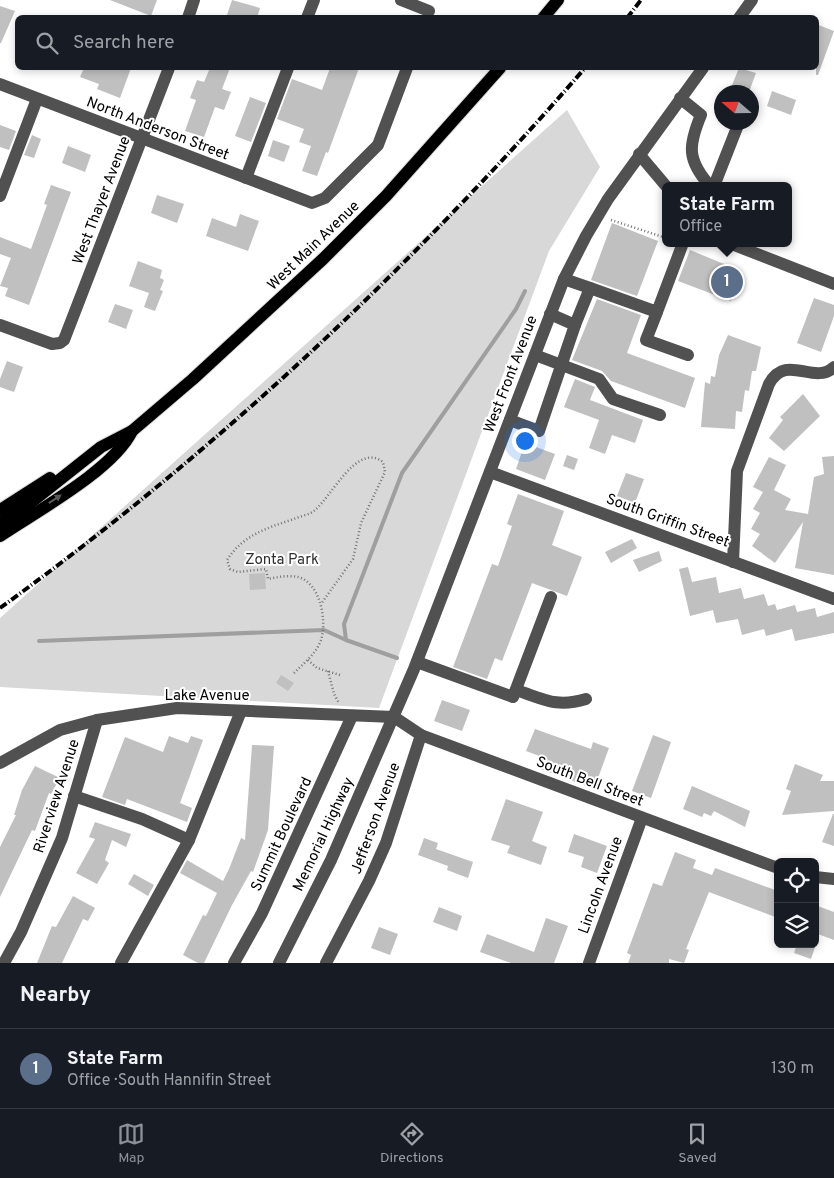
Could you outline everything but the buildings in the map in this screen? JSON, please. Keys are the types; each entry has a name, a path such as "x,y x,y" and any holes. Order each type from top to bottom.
{"main road":[{"path":"546,15 558,0"},
{"name":"West Main Avenue","path":"0,536 89,476 120,448 132,431 193,379 324,260 416,164 498,70"},
{"name":"West Main Avenue","path":"0,523 24,508 113,439 132,431"},
{"path":"0,510 59,473 86,460"}],"street":[{"path":"189,15 194,0"},
{"path":"308,15 314,0"},
{"path":"401,0 429,9"},
{"path":"741,15 752,0"},
{"name":"West Thayer Avenue","path":"0,325 46,342 60,343 70,327 167,70"},
{"path":"246,178 287,70"},
{"name":"North Anderson Street","path":"0,84 305,201 319,202 372,152 382,136 406,70"},
{"name":"West Front Avenue","path":"394,717 564,280 599,213 639,154 701,70"},
{"path":"680,98 701,115 690,152 698,172 707,182"},
{"path":"0,196 37,99"},
{"path":"716,182 736,130"},
{"path":"639,154 663,182"},
{"path":"681,247 646,340 688,355"},
{"path":"739,247 834,284"},
{"path":"564,280 657,312"},
{"path":"510,420 539,431 575,324 590,288"},
{"path":"550,314 575,324"},
{"path":"534,355 599,380 613,399 660,415"},
{"path":"733,562 737,471 769,384 778,372 785,370 820,374 830,371 834,367"},
{"name":"South Griffin Street","path":"490,472 834,599"},
{"path":"417,662 513,697 551,598"},
{"path":"516,690 558,704 570,704 586,699"},
{"name":"Lake Avenue","path":"0,763 60,730 97,720 177,708 394,717"},
{"path":"121,963 189,840 241,711"},
{"name":"Summit Boulevard","path":"234,963 266,904 352,716"},
{"name":"South Bell Street","path":"394,717 421,735 774,867"},
{"name":"Memorial Highway","path":"279,963 331,860 394,717"},
{"name":"Riverview Avenue","path":"4,963 21,932 62,838 97,720"},
{"name":"Jefferson Avenue","path":"326,963 369,882 386,844 421,735"},
{"path":"74,796 142,819 189,840"},
{"name":"Lincoln Avenue","path":"589,963 642,818"},
{"path":"819,877 834,879"}],"path":[{"path":"599,213 612,221 662,237"},
{"path":"294,673 308,660 321,640 324,623 321,604 310,584 300,578 283,576 268,579 266,569 238,572 230,569 227,560 234,548 254,533 314,511 354,465 365,457 378,457 383,462 385,472 364,515 353,559 321,604"},
{"path":"308,660 317,668 340,675"},
{"path":"328,671 334,694 339,703 345,703"}],"green space":[{"name":"Zonta Park","path":"567,110 600,167 549,251 379,708 0,687 0,618"}],"waterway":[{"path":"397,658 346,640 344,624 402,473 516,309 525,291"},
{"path":"39,641 324,630 346,640"}],"railway":[{"path":"629,15 641,0"},
{"path":"0,608 158,486 308,355 451,215 583,70"}],"place":[{"name":"State Farm","path":"727,282"}]}
